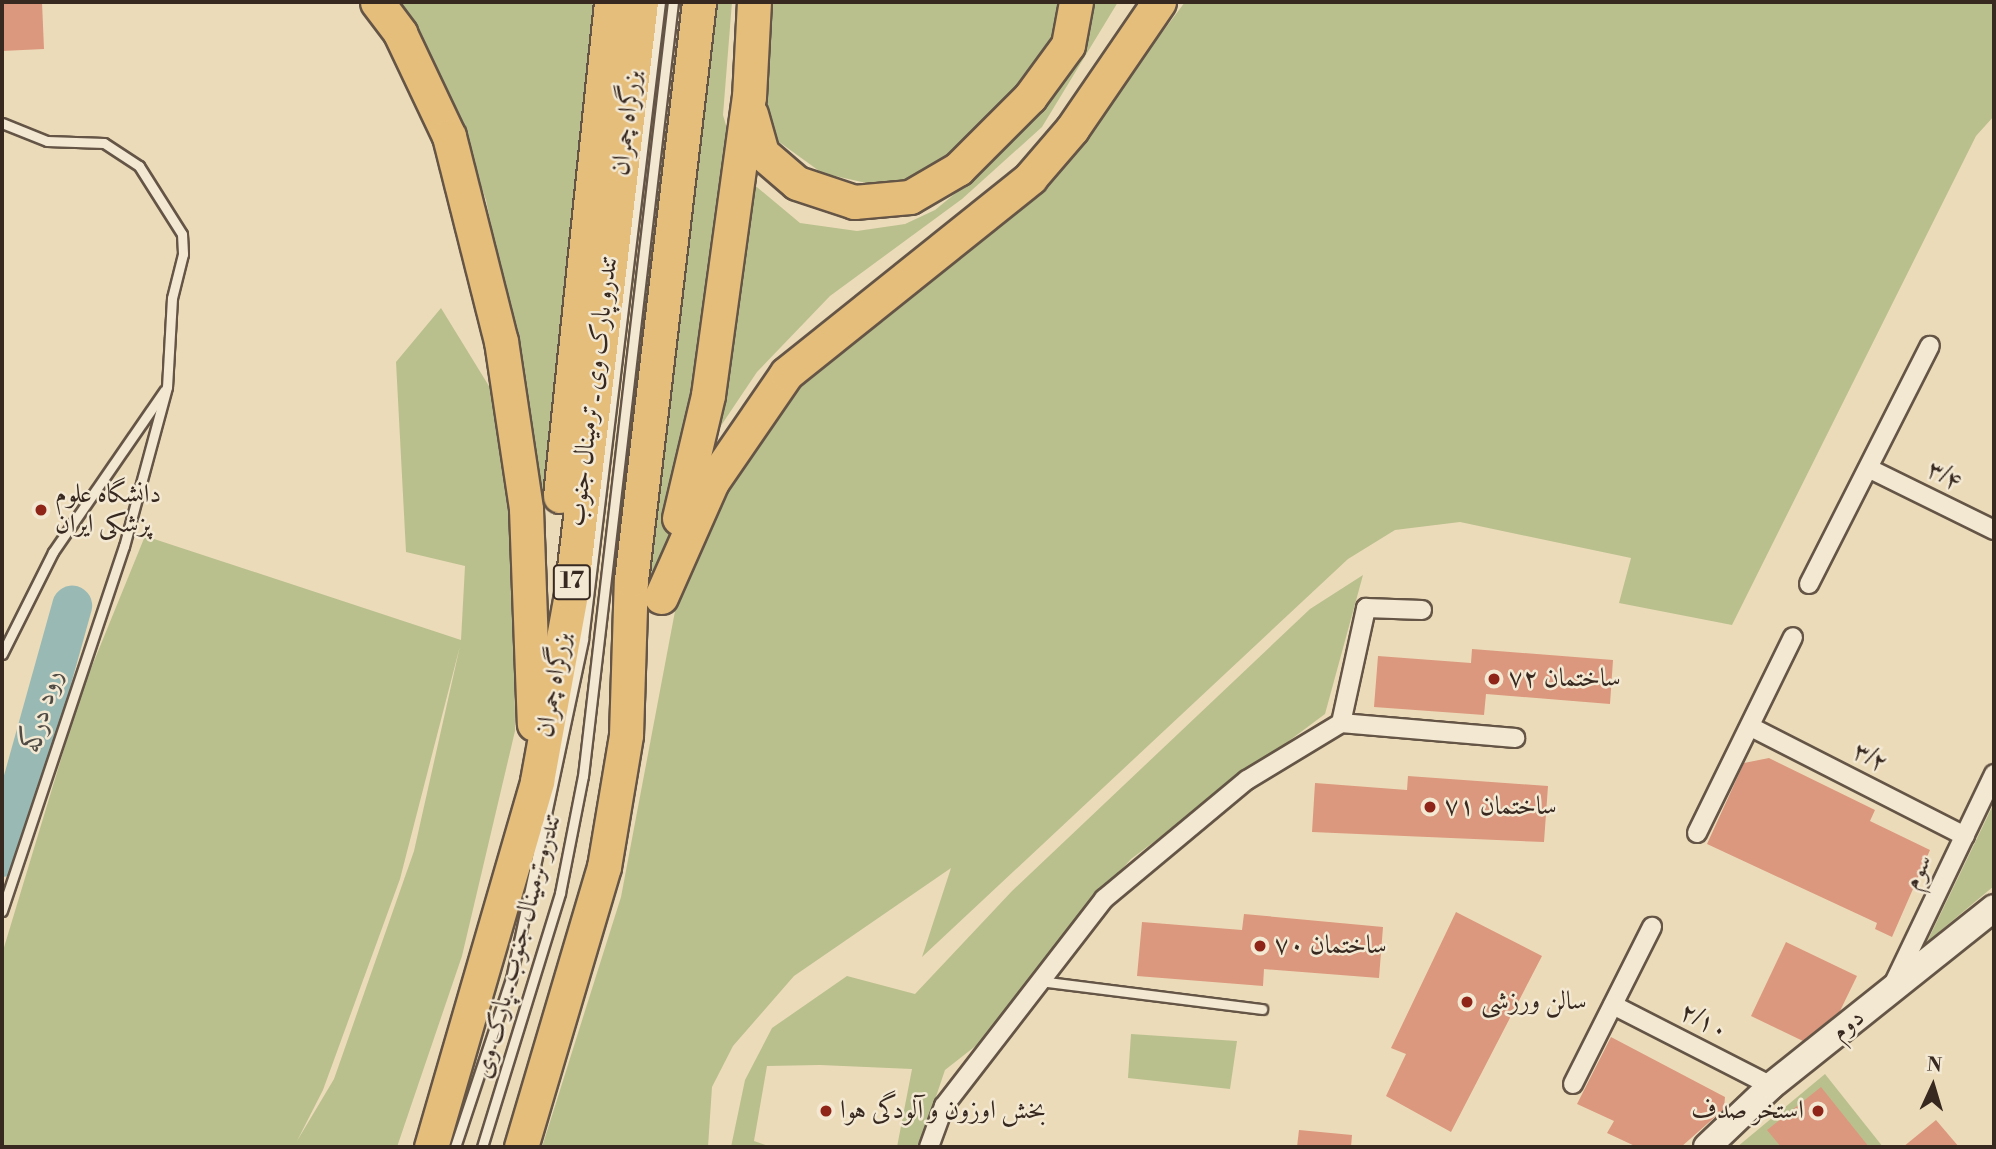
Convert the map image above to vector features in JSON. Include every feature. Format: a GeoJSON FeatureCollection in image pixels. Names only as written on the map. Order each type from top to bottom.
{"type":"FeatureCollection","features":[{"type":"Feature","properties":{"kind":"highway"},"geometry":{"type":"LineString","coordinates":[[377,2],[405,43],[449,136],[501,341],[526,509],[537,781]]}},
{"type":"Feature","properties":{"kind":"highway"},"geometry":{"type":"LineString","coordinates":[[537,781],[611,2]]}},
{"type":"Feature","properties":{"kind":"highway","name":"بزرگراه چمران"},"geometry":{"type":"LineString","coordinates":[[431,1147],[537,781],[571,593],[641,2]]}},
{"type":"Feature","properties":{"kind":"highway","name":"17"},"geometry":{"type":"LineString","coordinates":[[521,1147],[604,867],[626,735],[631,580],[699,2]]}},
{"type":"Feature","properties":{"kind":"highway"},"geometry":{"type":"LineString","coordinates":[[626,735],[708,395],[749,97],[754,2]]}},
{"type":"Feature","properties":{"kind":"highway"},"geometry":{"type":"LineString","coordinates":[[749,97],[762,153],[797,183],[854,202],[910,197],[958,169],[1030,97],[1068,45],[1076,2]]}},
{"type":"Feature","properties":{"kind":"highway"},"geometry":{"type":"LineString","coordinates":[[661,597],[712,482],[787,373],[1030,178],[1073,129],[1159,2]]}},
{"type":"Feature","properties":{"kind":"main road","name":"دوم"},"geometry":{"type":"LineString","coordinates":[[1707,1147],[1771,1086],[1994,908]]}},
{"type":"Feature","properties":{"kind":"street"},"geometry":{"type":"LineString","coordinates":[[1809,584],[1870,469],[1930,346]]}},
{"type":"Feature","properties":{"kind":"street","name":"۳/۴"},"geometry":{"type":"LineString","coordinates":[[1870,469],[1994,530]]}},
{"type":"Feature","properties":{"kind":"street"},"geometry":{"type":"LineString","coordinates":[[1341,723],[1366,608],[1422,610]]}},
{"type":"Feature","properties":{"kind":"street"},"geometry":{"type":"LineString","coordinates":[[1697,833],[1793,637]]}},
{"type":"Feature","properties":{"kind":"street"},"geometry":{"type":"LineString","coordinates":[[929,1147],[944,1106],[1104,899],[1247,780],[1341,723],[1515,738]]}},
{"type":"Feature","properties":{"kind":"street","name":"۳/۲"},"geometry":{"type":"LineString","coordinates":[[1751,727],[1965,835]]}},
{"type":"Feature","properties":{"kind":"street","name":"سوم"},"geometry":{"type":"LineString","coordinates":[[1889,993],[1994,774]]}},
{"type":"Feature","properties":{"kind":"street"},"geometry":{"type":"LineString","coordinates":[[1573,1084],[1652,927]]}},
{"type":"Feature","properties":{"kind":"street","name":"۲/۱۰"},"geometry":{"type":"LineString","coordinates":[[1613,1005],[1771,1086]]}},
{"type":"Feature","properties":{"kind":"lane","name":"تندرو پارک وی ـ ترمینال جنوب"},"geometry":{"type":"LineString","coordinates":[[455,1147],[511,979],[583,639],[660,2]]}},
{"type":"Feature","properties":{"kind":"lane","name":"تندرو ترمینال جنوب ـ پارک وی"},"geometry":{"type":"LineString","coordinates":[[482,1147],[560,893],[583,776],[673,2]]}},
{"type":"Feature","properties":{"kind":"lane"},"geometry":{"type":"LineString","coordinates":[[2,123],[47,141],[104,144],[139,166],[171,216],[183,254],[172,298],[167,387],[124,546],[2,911]]}},
{"type":"Feature","properties":{"kind":"lane"},"geometry":{"type":"LineString","coordinates":[[2,654],[53,552],[167,387]]}},
{"type":"Feature","properties":{"kind":"lane"},"geometry":{"type":"LineString","coordinates":[[1038,981],[1262,1009]]}},
{"type":"Feature","properties":{"kind":"green space"},"geometry":{"type":"Polygon","coordinates":[[[398,2],[601,2],[534,586],[517,353],[486,200],[448,93],[398,2]]]}},
{"type":"Feature","properties":{"kind":"green space"},"geometry":{"type":"Polygon","coordinates":[[[718,2],[732,2],[723,115],[740,173],[800,223],[857,231],[905,224],[935,210],[990,165],[1076,57],[1090,2],[1118,2],[1042,127],[962,199],[830,296],[757,372],[712,439],[644,594],[718,2]]]}},
{"type":"Feature","properties":{"kind":"green space"},"geometry":{"type":"Polygon","coordinates":[[[762,2],[1061,2],[1049,50],[978,134],[903,184],[875,185],[822,173],[775,139],[765,120],[762,2]]]}},
{"type":"Feature","properties":{"kind":"green space"},"geometry":{"type":"Polygon","coordinates":[[[1185,2],[1994,2],[1994,116],[1976,136],[1732,625],[1619,603],[1631,558],[1460,522],[1395,530],[1348,559],[922,957],[951,868],[794,976],[733,1046],[712,1087],[708,1147],[542,1147],[621,897],[679,590],[731,472],[796,378],[1094,123],[1185,2]]]}},
{"type":"Feature","properties":{"kind":"green space"},"geometry":{"type":"Polygon","coordinates":[[[441,308],[492,391],[514,527],[515,731],[462,956],[397,1147],[2,1147],[2,954],[81,693],[145,536],[461,640],[465,566],[406,552],[396,362],[441,308]],[[460,646],[400,879],[323,1090],[297,1141],[334,1079],[414,851],[460,646]]]}},
{"type":"Feature","properties":{"kind":"green space"},"geometry":{"type":"Polygon","coordinates":[[[1363,575],[1325,714],[1131,859],[1061,937],[987,1037],[945,1070],[919,1147],[897,1147],[912,1069],[820,1065],[767,1066],[754,1141],[771,1147],[731,1147],[745,1080],[772,1028],[847,976],[915,994],[1012,891],[1310,609],[1363,575]]]}},
{"type":"Feature","properties":{"kind":"green space"},"geometry":{"type":"Polygon","coordinates":[[[1994,803],[1994,886],[1927,942],[1994,803]]]}},
{"type":"Feature","properties":{"kind":"green space"},"geometry":{"type":"Polygon","coordinates":[[[1131,1034],[1237,1041],[1230,1089],[1128,1078],[1131,1034]]]}},
{"type":"Feature","properties":{"kind":"green space","name":"استخر صدف"},"geometry":{"type":"Polygon","coordinates":[[[1825,1074],[1883,1147],[1737,1147],[1825,1074]]]}},
{"type":"Feature","properties":{"kind":"building"},"geometry":{"type":"Polygon","coordinates":[[[2,2],[42,2],[44,49],[2,51],[2,2]]]}},
{"type":"Feature","properties":{"kind":"building","name":"ساختمان ۷۲"},"geometry":{"type":"Polygon","coordinates":[[[1472,649],[1613,660],[1610,704],[1486,694],[1484,715],[1374,707],[1378,656],[1471,663],[1472,649]]]}},
{"type":"Feature","properties":{"kind":"building"},"geometry":{"type":"Polygon","coordinates":[[[1769,758],[1875,810],[1870,821],[1930,850],[1892,937],[1875,929],[1877,923],[1707,844],[1744,763],[1769,758]]]}},
{"type":"Feature","properties":{"kind":"building","name":"ساختمان ۷۱"},"geometry":{"type":"Polygon","coordinates":[[[1408,776],[1548,786],[1544,842],[1312,832],[1315,783],[1407,790],[1408,776]]]}},
{"type":"Feature","properties":{"kind":"building","name":"سالن ورزشی"},"geometry":{"type":"Polygon","coordinates":[[[1456,912],[1542,956],[1451,1132],[1386,1096],[1406,1054],[1391,1048],[1456,912]]]}},
{"type":"Feature","properties":{"kind":"building","name":"ساختمان ۷۰"},"geometry":{"type":"Polygon","coordinates":[[[1244,914],[1383,927],[1379,978],[1264,969],[1263,986],[1137,976],[1142,922],[1242,930],[1244,914]]]}},
{"type":"Feature","properties":{"kind":"building"},"geometry":{"type":"Polygon","coordinates":[[[1786,942],[1857,976],[1840,1011],[1803,1041],[1751,1016],[1786,942]]]}},
{"type":"Feature","properties":{"kind":"building"},"geometry":{"type":"Polygon","coordinates":[[[1611,1037],[1725,1097],[1724,1109],[1681,1147],[1637,1147],[1607,1133],[1614,1121],[1577,1104],[1611,1037]]]}},
{"type":"Feature","properties":{"kind":"building","name":"استخر صدف"},"geometry":{"type":"Polygon","coordinates":[[[1821,1087],[1869,1147],[1781,1147],[1767,1130],[1821,1087]]]}},
{"type":"Feature","properties":{"kind":"building"},"geometry":{"type":"Polygon","coordinates":[[[1936,1120],[1959,1147],[1903,1147],[1936,1120]]]}},
{"type":"Feature","properties":{"kind":"building"},"geometry":{"type":"Polygon","coordinates":[[[1299,1130],[1352,1135],[1351,1147],[1297,1147],[1299,1130]]]}},
{"type":"Feature","properties":{"kind":"waterway","name":"رود درکه"},"geometry":{"type":"LineString","coordinates":[[2,857],[72,606]]}},
{"type":"Feature","properties":{"kind":"place","name":"دانشگاه علوم پزشکی ایران"},"geometry":{"type":"Point","coordinates":[41,510]}},
{"type":"Feature","properties":{"kind":"place","name":"ساختمان ۷۲"},"geometry":{"type":"Point","coordinates":[1494,679]}},
{"type":"Feature","properties":{"kind":"place","name":"ساختمان ۷۱"},"geometry":{"type":"Point","coordinates":[1430,807]}},
{"type":"Feature","properties":{"kind":"place","name":"ساختمان ۷۰"},"geometry":{"type":"Point","coordinates":[1260,946]}},
{"type":"Feature","properties":{"kind":"place","name":"سالن ورزشی"},"geometry":{"type":"Point","coordinates":[1467,1002]}},
{"type":"Feature","properties":{"kind":"place","name":"بخش اوزون و آلودگی هوا"},"geometry":{"type":"Point","coordinates":[826,1111]}},
{"type":"Feature","properties":{"kind":"place","name":"استخر صدف"},"geometry":{"type":"Point","coordinates":[1818,1111]}}]}
